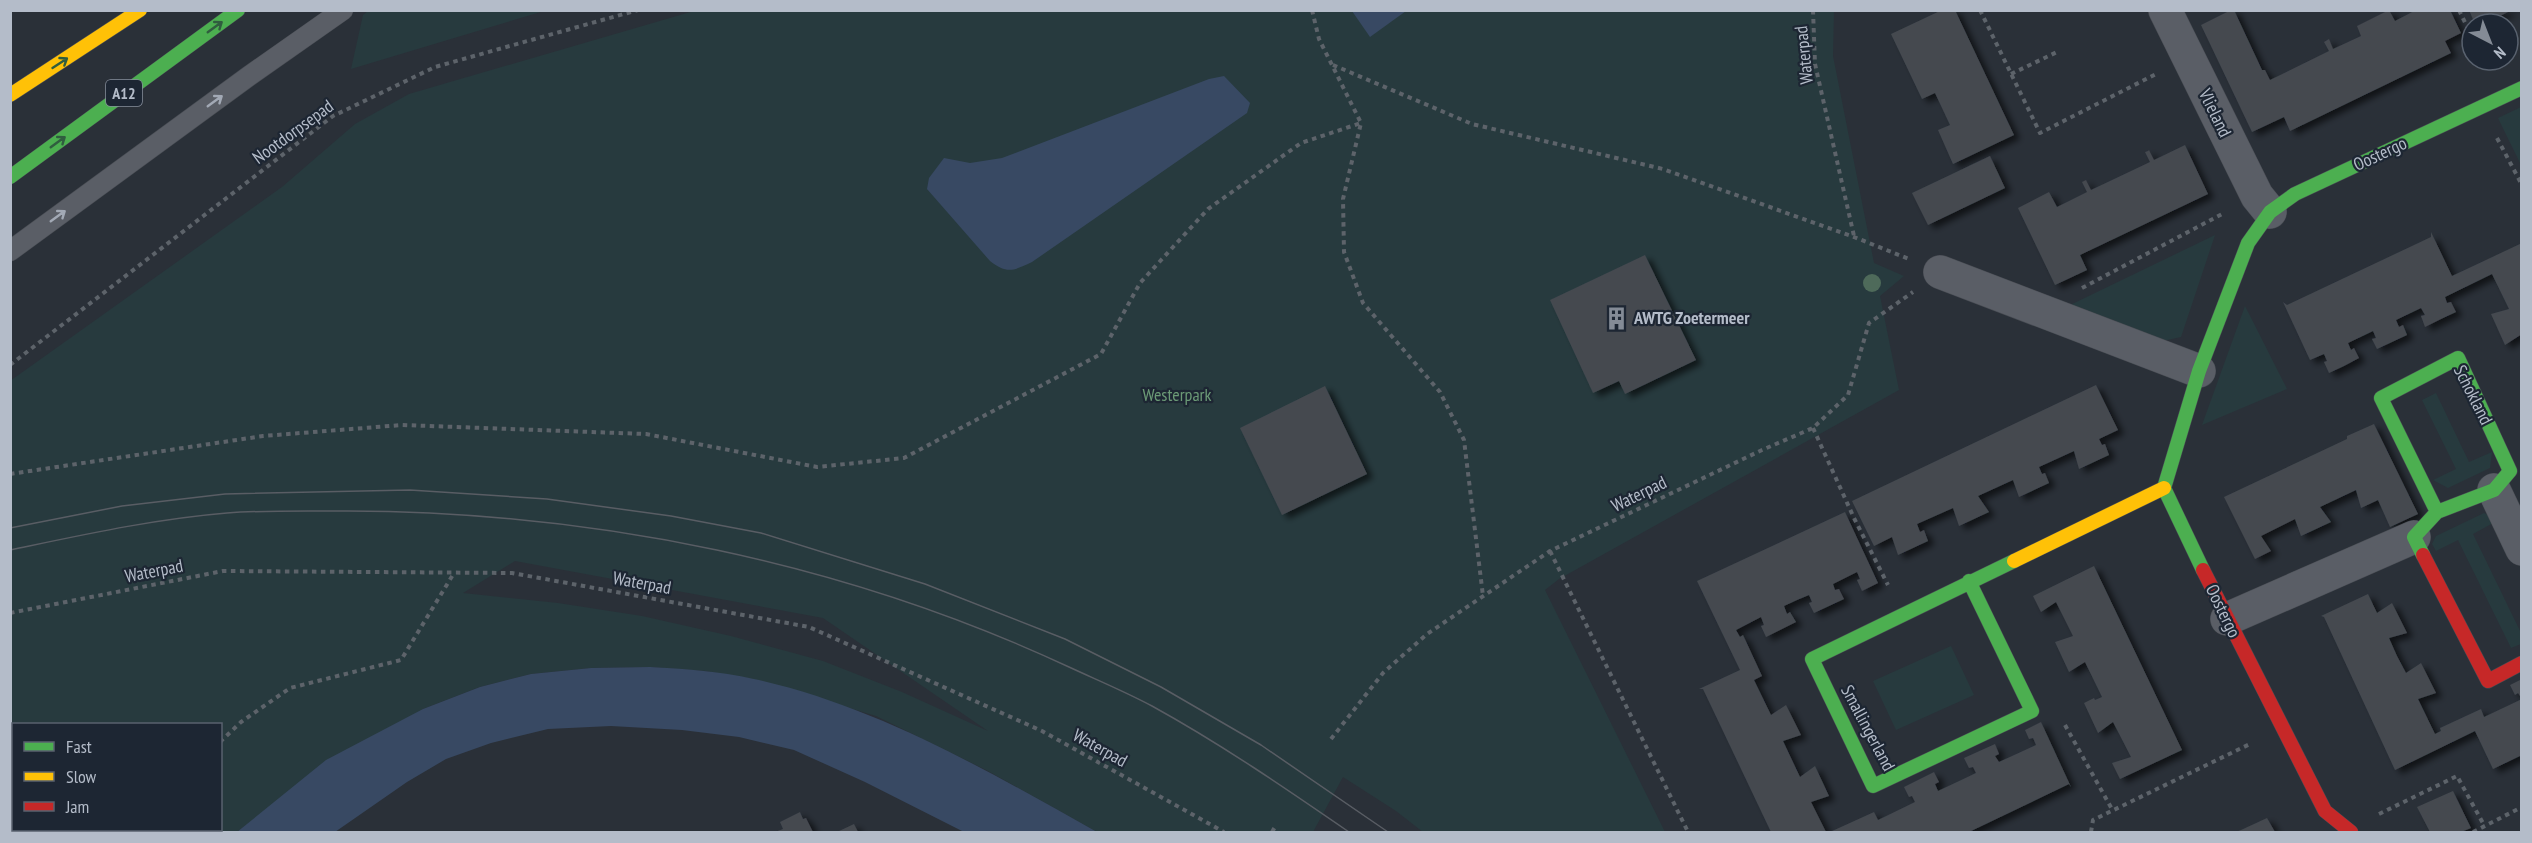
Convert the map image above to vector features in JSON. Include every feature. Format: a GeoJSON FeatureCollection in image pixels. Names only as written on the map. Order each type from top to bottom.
{"type":"FeatureCollection","features":[{"type":"Feature","properties":{"kind":"main road"},"geometry":{"type":"LineString","coordinates":[[10,95],[140,10]]}},
{"type":"Feature","properties":{"kind":"main road","name":"A12"},"geometry":{"type":"LineString","coordinates":[[10,177],[238,10]]}},
{"type":"Feature","properties":{"kind":"main road","name":"Oostergo"},"geometry":{"type":"LineString","coordinates":[[2349,831],[2325,811],[2227,620],[2164,488],[2199,371],[2263,204],[2295,194],[2522,88]]}},
{"type":"Feature","properties":{"kind":"main road","name":"Schokland"},"geometry":{"type":"LineString","coordinates":[[2438,512],[2382,398],[2458,358],[2510,471],[2494,490]]}},
{"type":"Feature","properties":{"kind":"main road","name":"Smallingerland"},"geometry":{"type":"LineString","coordinates":[[2032,711],[1873,786],[1812,659],[2164,488]]}},
{"type":"Feature","properties":{"kind":"main road"},"geometry":{"type":"LineString","coordinates":[[2494,490],[2438,512],[2414,537],[2488,681],[2522,663]]}},
{"type":"Feature","properties":{"kind":"main road"},"geometry":{"type":"LineString","coordinates":[[1970,581],[2032,711]]}},
{"type":"Feature","properties":{"kind":"street","name":"Vlieland"},"geometry":{"type":"LineString","coordinates":[[2165,10],[2263,204]]}},
{"type":"Feature","properties":{"kind":"street"},"geometry":{"type":"LineString","coordinates":[[1940,272],[2199,371]]}},
{"type":"Feature","properties":{"kind":"street"},"geometry":{"type":"LineString","coordinates":[[2494,490],[2522,549]]}},
{"type":"Feature","properties":{"kind":"street"},"geometry":{"type":"LineString","coordinates":[[2227,620],[2414,537]]}},
{"type":"Feature","properties":{"kind":"lane"},"geometry":{"type":"LineString","coordinates":[[10,251],[343,10]]}},
{"type":"Feature","properties":{"kind":"path","name":"Nootdorpsepad"},"geometry":{"type":"LineString","coordinates":[[10,364],[333,116],[435,67],[638,10]]}},
{"type":"Feature","properties":{"kind":"path"},"geometry":{"type":"LineString","coordinates":[[1312,10],[1319,39],[1361,123],[1343,199],[1344,252],[1363,303],[1440,392],[1464,440],[1484,596]]}},
{"type":"Feature","properties":{"kind":"path","name":"Waterpad"},"geometry":{"type":"LineString","coordinates":[[1813,10],[1815,64],[1854,237]]}},
{"type":"Feature","properties":{"kind":"path"},"geometry":{"type":"LineString","coordinates":[[1980,10],[2040,133],[2188,58]]}},
{"type":"Feature","properties":{"kind":"path"},"geometry":{"type":"LineString","coordinates":[[2011,74],[2057,52]]}},
{"type":"Feature","properties":{"kind":"path"},"geometry":{"type":"LineString","coordinates":[[1333,65],[1472,124],[1663,170],[1854,237],[1940,272]]}},
{"type":"Feature","properties":{"kind":"path"},"geometry":{"type":"LineString","coordinates":[[2481,108],[2522,185]]}},
{"type":"Feature","properties":{"kind":"path"},"geometry":{"type":"LineString","coordinates":[[10,474],[263,436],[402,425],[646,434],[817,467],[904,458],[1101,354],[1140,283],[1208,209],[1301,143],[1361,123]]}},
{"type":"Feature","properties":{"kind":"path"},"geometry":{"type":"LineString","coordinates":[[2040,310],[2263,204]]}},
{"type":"Feature","properties":{"kind":"path","name":"Waterpad"},"geometry":{"type":"LineString","coordinates":[[1331,739],[1383,674],[1427,634],[1551,551],[1751,455],[1813,428],[1848,395],[1869,323],[1940,272]]}},
{"type":"Feature","properties":{"kind":"path"},"geometry":{"type":"LineString","coordinates":[[1813,428],[1854,518],[1902,614]]}},
{"type":"Feature","properties":{"kind":"path"},"geometry":{"type":"LineString","coordinates":[[1551,551],[1688,832]]}},
{"type":"Feature","properties":{"kind":"path","name":"Waterpad"},"geometry":{"type":"LineString","coordinates":[[10,613],[224,571],[512,573],[809,627],[1042,731],[1224,832]]}},
{"type":"Feature","properties":{"kind":"path"},"geometry":{"type":"LineString","coordinates":[[222,740],[241,722],[290,688],[400,660],[454,573]]}},
{"type":"Feature","properties":{"kind":"path"},"geometry":{"type":"LineString","coordinates":[[2032,711],[2059,714],[2113,811]]}},
{"type":"Feature","properties":{"kind":"path"},"geometry":{"type":"LineString","coordinates":[[2091,832],[2093,820],[2283,728]]}},
{"type":"Feature","properties":{"kind":"path"},"geometry":{"type":"LineString","coordinates":[[2349,831],[2457,776],[2484,825]]}},
{"type":"Feature","properties":{"kind":"path"},"geometry":{"type":"LineString","coordinates":[[2473,832],[2522,807]]}},
{"type":"Feature","properties":{"kind":"path"},"geometry":{"type":"LineString","coordinates":[[1272,832],[1275,827]]}},
{"type":"Feature","properties":{"kind":"green space"},"geometry":{"type":"Polygon","coordinates":[[[369,10],[544,11],[351,69],[363,15],[369,10]]]}},
{"type":"Feature","properties":{"kind":"green space","name":"Westerpark"},"geometry":{"type":"Polygon","coordinates":[[[694,11],[1834,11],[1833,56],[1874,263],[1904,276],[1880,296],[1899,390],[1559,579],[1545,590],[1665,832],[1423,832],[1396,811],[1343,777],[1313,832],[1097,832],[986,770],[876,716],[753,679],[705,671],[650,667],[591,668],[531,674],[480,687],[423,709],[267,809],[237,832],[11,832],[10,381],[282,187],[355,124],[409,94],[694,11]],[[515,561],[463,593],[558,603],[642,616],[731,636],[823,661],[902,692],[988,731],[823,618],[515,561]]]}},
{"type":"Feature","properties":{"kind":"green space"},"geometry":{"type":"Polygon","coordinates":[[[2521,107],[2521,165],[2498,118],[2521,107]]]}},
{"type":"Feature","properties":{"kind":"green space"},"geometry":{"type":"Polygon","coordinates":[[[2215,235],[2181,337],[2163,341],[2066,307],[2215,235]]]}},
{"type":"Feature","properties":{"kind":"green space"},"geometry":{"type":"Polygon","coordinates":[[[2245,306],[2287,389],[2202,425],[2245,306]]]}},
{"type":"Feature","properties":{"kind":"green space"},"geometry":{"type":"Polygon","coordinates":[[[2436,393],[2469,462],[2492,452],[2490,468],[2448,488],[2433,480],[2456,469],[2422,400],[2436,393]]]}},
{"type":"Feature","properties":{"kind":"green space"},"geometry":{"type":"Polygon","coordinates":[[[2484,513],[2491,516],[2495,522],[2473,534],[2521,633],[2521,644],[2511,648],[2458,540],[2436,551],[2432,544],[2436,536],[2484,513]]]}},
{"type":"Feature","properties":{"kind":"green space"},"geometry":{"type":"Polygon","coordinates":[[[1951,646],[1974,695],[1896,730],[1873,681],[1951,646]]]}},
{"type":"Feature","properties":{"kind":"water"},"geometry":{"type":"Polygon","coordinates":[[[1352,11],[1406,11],[1370,37],[1352,11]]]}},
{"type":"Feature","properties":{"kind":"water"},"geometry":{"type":"Polygon","coordinates":[[[1224,76],[1250,103],[1247,113],[1032,262],[1020,267],[1010,270],[1001,268],[990,261],[927,189],[929,178],[944,158],[970,163],[1002,158],[1209,79],[1224,76]]]}},
{"type":"Feature","properties":{"kind":"water"},"geometry":{"type":"Polygon","coordinates":[[[650,667],[741,676],[800,691],[844,706],[931,743],[1097,832],[964,832],[865,782],[794,750],[739,737],[682,730],[611,726],[548,729],[491,743],[446,759],[407,782],[335,832],[237,832],[326,760],[423,709],[480,687],[531,674],[591,668],[650,667]]]}},
{"type":"Feature","properties":{"kind":"building"},"geometry":{"type":"Polygon","coordinates":[[[1942,10],[1955,10],[2014,135],[1953,164],[1938,130],[1950,125],[1935,93],[1922,99],[1891,34],[1942,10]]]}},
{"type":"Feature","properties":{"kind":"building"},"geometry":{"type":"Polygon","coordinates":[[[2234,10],[2262,70],[2265,70],[2270,80],[2329,51],[2324,42],[2329,39],[2333,49],[2361,36],[2357,26],[2389,10],[2395,21],[2416,10],[2450,10],[2460,34],[2445,41],[2451,53],[2290,131],[2284,117],[2252,132],[2201,25],[2234,10]]]}},
{"type":"Feature","properties":{"kind":"building"},"geometry":{"type":"Polygon","coordinates":[[[2469,10],[2512,10],[2508,12],[2470,12],[2469,10]]]}},
{"type":"Feature","properties":{"kind":"building"},"geometry":{"type":"Polygon","coordinates":[[[2185,145],[2208,194],[2080,255],[2087,270],[2055,285],[2018,208],[2049,192],[2057,207],[2087,192],[2082,182],[2086,180],[2091,190],[2150,162],[2145,152],[2149,150],[2154,160],[2185,145]]]}},
{"type":"Feature","properties":{"kind":"building"},"geometry":{"type":"Polygon","coordinates":[[[1990,156],[2005,188],[1928,225],[1912,193],[1990,156]]]}},
{"type":"Feature","properties":{"kind":"building"},"geometry":{"type":"Polygon","coordinates":[[[2431,232],[2452,276],[2522,243],[2522,334],[2505,345],[2491,314],[2509,309],[2492,274],[2445,297],[2447,303],[2451,302],[2456,312],[2425,327],[2421,316],[2425,315],[2421,308],[2396,320],[2399,327],[2403,325],[2407,335],[2377,349],[2372,339],[2376,338],[2373,331],[2348,343],[2351,350],[2354,348],[2359,358],[2344,366],[2329,373],[2324,362],[2327,361],[2324,354],[2310,360],[2283,302],[2287,305],[2431,237],[2431,232]]]}},
{"type":"Feature","properties":{"kind":"building","name":"AWTG Zoetermeer"},"geometry":{"type":"Polygon","coordinates":[[[1645,255],[1696,360],[1625,394],[1619,381],[1593,393],[1550,300],[1645,255]]]}},
{"type":"Feature","properties":{"kind":"building"},"geometry":{"type":"Polygon","coordinates":[[[2096,385],[2118,430],[2099,439],[2102,445],[2105,444],[2109,455],[2079,469],[2074,451],[2039,467],[2042,474],[2045,473],[2049,483],[2019,497],[2013,480],[1978,496],[1989,512],[1959,526],[1953,508],[1917,524],[1920,532],[1924,530],[1928,541],[1898,555],[1892,537],[1874,546],[1852,501],[2096,385]]]}},
{"type":"Feature","properties":{"kind":"building"},"geometry":{"type":"Polygon","coordinates":[[[1325,386],[1367,474],[1282,515],[1240,428],[1325,386]]]}},
{"type":"Feature","properties":{"kind":"building"},"geometry":{"type":"Polygon","coordinates":[[[2374,424],[2418,514],[2390,527],[2378,500],[2361,508],[2356,490],[2320,507],[2331,522],[2301,536],[2295,519],[2261,536],[2271,551],[2255,559],[2224,497],[2374,424]]]}},
{"type":"Feature","properties":{"kind":"building"},"geometry":{"type":"Polygon","coordinates":[[[1845,512],[1878,583],[1862,591],[1857,580],[1860,579],[1857,572],[1833,584],[1835,590],[1839,589],[1844,599],[1814,613],[1809,603],[1812,602],[1809,595],[1784,606],[1787,614],[1790,612],[1796,622],[1766,637],[1761,626],[1764,625],[1761,617],[1736,630],[1740,637],[1743,635],[1762,676],[1754,680],[1771,715],[1786,705],[1801,735],[1783,741],[1800,777],[1815,766],[1829,796],[1811,802],[1826,832],[1771,832],[1703,689],[1699,689],[1740,670],[1697,581],[1845,512]]]}},
{"type":"Feature","properties":{"kind":"building"},"geometry":{"type":"Polygon","coordinates":[[[2094,566],[2182,750],[2120,779],[2112,763],[2131,757],[2113,722],[2098,733],[2084,703],[2102,697],[2085,662],[2069,672],[2055,642],[2073,636],[2056,602],[2041,612],[2033,596],[2094,566]]]}},
{"type":"Feature","properties":{"kind":"building"},"geometry":{"type":"Polygon","coordinates":[[[2368,594],[2377,613],[2392,603],[2407,633],[2389,638],[2397,656],[2406,673],[2421,663],[2436,693],[2418,699],[2435,734],[2441,731],[2440,728],[2481,709],[2484,717],[2522,699],[2522,755],[2493,769],[2475,731],[2395,770],[2324,617],[2321,616],[2368,594]]]}},
{"type":"Feature","properties":{"kind":"building"},"geometry":{"type":"Polygon","coordinates":[[[2522,679],[2522,699],[2518,693],[2515,695],[2510,685],[2522,679]]]}},
{"type":"Feature","properties":{"kind":"building"},"geometry":{"type":"Polygon","coordinates":[[[2041,722],[2071,787],[2069,784],[1969,832],[1830,832],[1874,812],[1878,820],[1915,802],[1912,796],[1909,797],[1904,787],[1934,772],[1939,782],[1935,784],[1938,791],[1976,773],[1973,767],[1969,768],[1964,758],[1995,744],[1999,754],[1995,756],[1999,762],[2036,745],[2033,738],[2029,739],[2025,730],[2041,722]]]}},
{"type":"Feature","properties":{"kind":"building"},"geometry":{"type":"Polygon","coordinates":[[[2453,791],[2471,828],[2461,832],[2430,832],[2417,807],[2453,791]]]}},
{"type":"Feature","properties":{"kind":"building"},"geometry":{"type":"Polygon","coordinates":[[[800,812],[813,832],[775,832],[783,829],[780,822],[800,812]]]}},
{"type":"Feature","properties":{"kind":"building"},"geometry":{"type":"Polygon","coordinates":[[[2267,818],[2275,832],[2236,832],[2241,830],[2267,818]]]}},
{"type":"Feature","properties":{"kind":"building"},"geometry":{"type":"Polygon","coordinates":[[[854,824],[858,832],[837,832],[854,824]]]}},
{"type":"Feature","properties":{"kind":"tram line"},"geometry":{"type":"LineString","coordinates":[[10,528],[122,506],[225,494],[410,490],[547,499],[671,516],[761,533],[925,584],[1065,639],[1161,687],[1261,745],[1388,832]]}},
{"type":"Feature","properties":{"kind":"tram line"},"geometry":{"type":"LineString","coordinates":[[10,550],[172,519],[257,511],[441,514],[533,521],[625,533],[717,550],[807,572],[896,598],[984,630],[1069,667],[1132,696],[1178,721],[1349,832]]}},
{"type":"Feature","properties":{"kind":"traffic: fast"},"geometry":{"type":"LineString","coordinates":[[10,177],[238,10]]}},
{"type":"Feature","properties":{"kind":"traffic: fast"},"geometry":{"type":"LineString","coordinates":[[2203,570],[2164,488],[2199,371],[2248,243],[2270,212],[2295,194],[2522,88]]}},
{"type":"Feature","properties":{"kind":"traffic: fast"},"geometry":{"type":"LineString","coordinates":[[2423,555],[2414,537],[2437,512],[2381,398],[2458,358],[2510,471],[2494,490],[2437,512]]}},
{"type":"Feature","properties":{"kind":"traffic: fast"},"geometry":{"type":"LineString","coordinates":[[1969,581],[2032,711],[1873,786],[1812,659],[2014,561]]}},
{"type":"Feature","properties":{"kind":"traffic: slow"},"geometry":{"type":"LineString","coordinates":[[10,95],[140,10]]}},
{"type":"Feature","properties":{"kind":"traffic: slow"},"geometry":{"type":"LineString","coordinates":[[2014,561],[2164,488]]}},
{"type":"Feature","properties":{"kind":"traffic: jam"},"geometry":{"type":"LineString","coordinates":[[2423,555],[2488,681],[2522,663]]}},
{"type":"Feature","properties":{"kind":"traffic: jam"},"geometry":{"type":"LineString","coordinates":[[2203,570],[2325,811],[2351,832]]}},
{"type":"Feature","properties":{"kind":"place","name":"AWTG Zoetermeer"},"geometry":{"type":"Point","coordinates":[1616,318]}}]}
